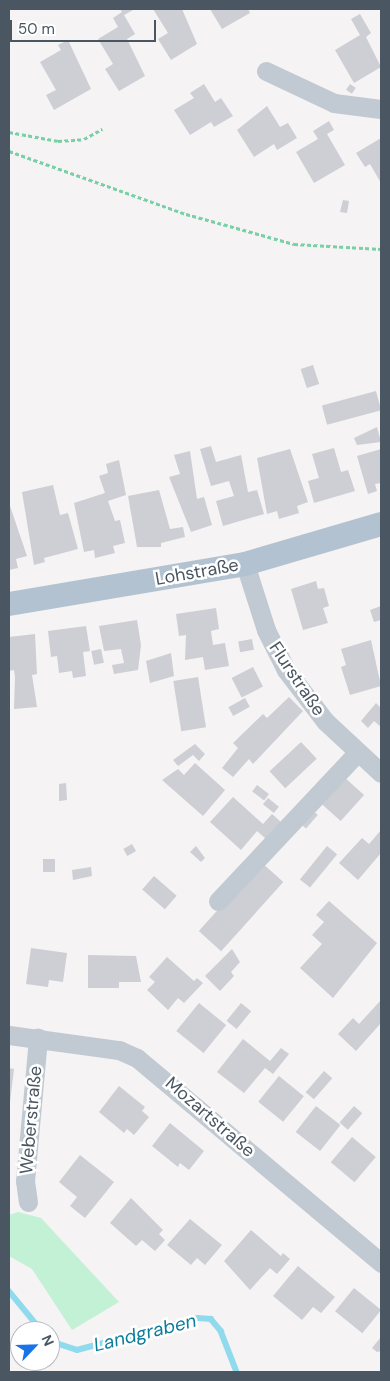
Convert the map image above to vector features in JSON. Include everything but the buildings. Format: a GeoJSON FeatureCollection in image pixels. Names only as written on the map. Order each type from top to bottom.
{"type":"FeatureCollection","features":[{"type":"Feature","properties":{"kind":"main road","name":"Lohstraße"},"geometry":{"type":"LineString","coordinates":[[9,604],[245,564],[381,524]]}},
{"type":"Feature","properties":{"kind":"street"},"geometry":{"type":"LineString","coordinates":[[266,71],[334,103],[381,109]]}},
{"type":"Feature","properties":{"kind":"street","name":"Flurstraße"},"geometry":{"type":"LineString","coordinates":[[245,564],[266,630],[286,670],[325,722],[381,773]]}},
{"type":"Feature","properties":{"kind":"street"},"geometry":{"type":"LineString","coordinates":[[218,901],[358,752]]}},
{"type":"Feature","properties":{"kind":"street","name":"Mozartstraße"},"geometry":{"type":"LineString","coordinates":[[9,1035],[119,1050],[137,1058],[381,1263]]}},
{"type":"Feature","properties":{"kind":"street","name":"Weberstraße"},"geometry":{"type":"LineString","coordinates":[[28,1202],[25,1181],[38,1038]]}},
{"type":"Feature","properties":{"kind":"path"},"geometry":{"type":"LineString","coordinates":[[9,132],[58,141],[84,139],[102,129]]}},
{"type":"Feature","properties":{"kind":"path"},"geometry":{"type":"LineString","coordinates":[[9,151],[186,214],[294,244],[381,249]]}},
{"type":"Feature","properties":{"kind":"green space"},"geometry":{"type":"Polygon","coordinates":[[[18,1212],[41,1218],[119,1302],[72,1330],[32,1269],[9,1256],[9,1215],[18,1212]]]}},
{"type":"Feature","properties":{"kind":"waterway","name":"Landgraben"},"geometry":{"type":"LineString","coordinates":[[9,1291],[34,1321]]}},
{"type":"Feature","properties":{"kind":"waterway","name":"Landgraben"},"geometry":{"type":"LineString","coordinates":[[60,1344],[77,1350],[198,1318],[211,1319],[221,1331],[237,1372]]}}]}
